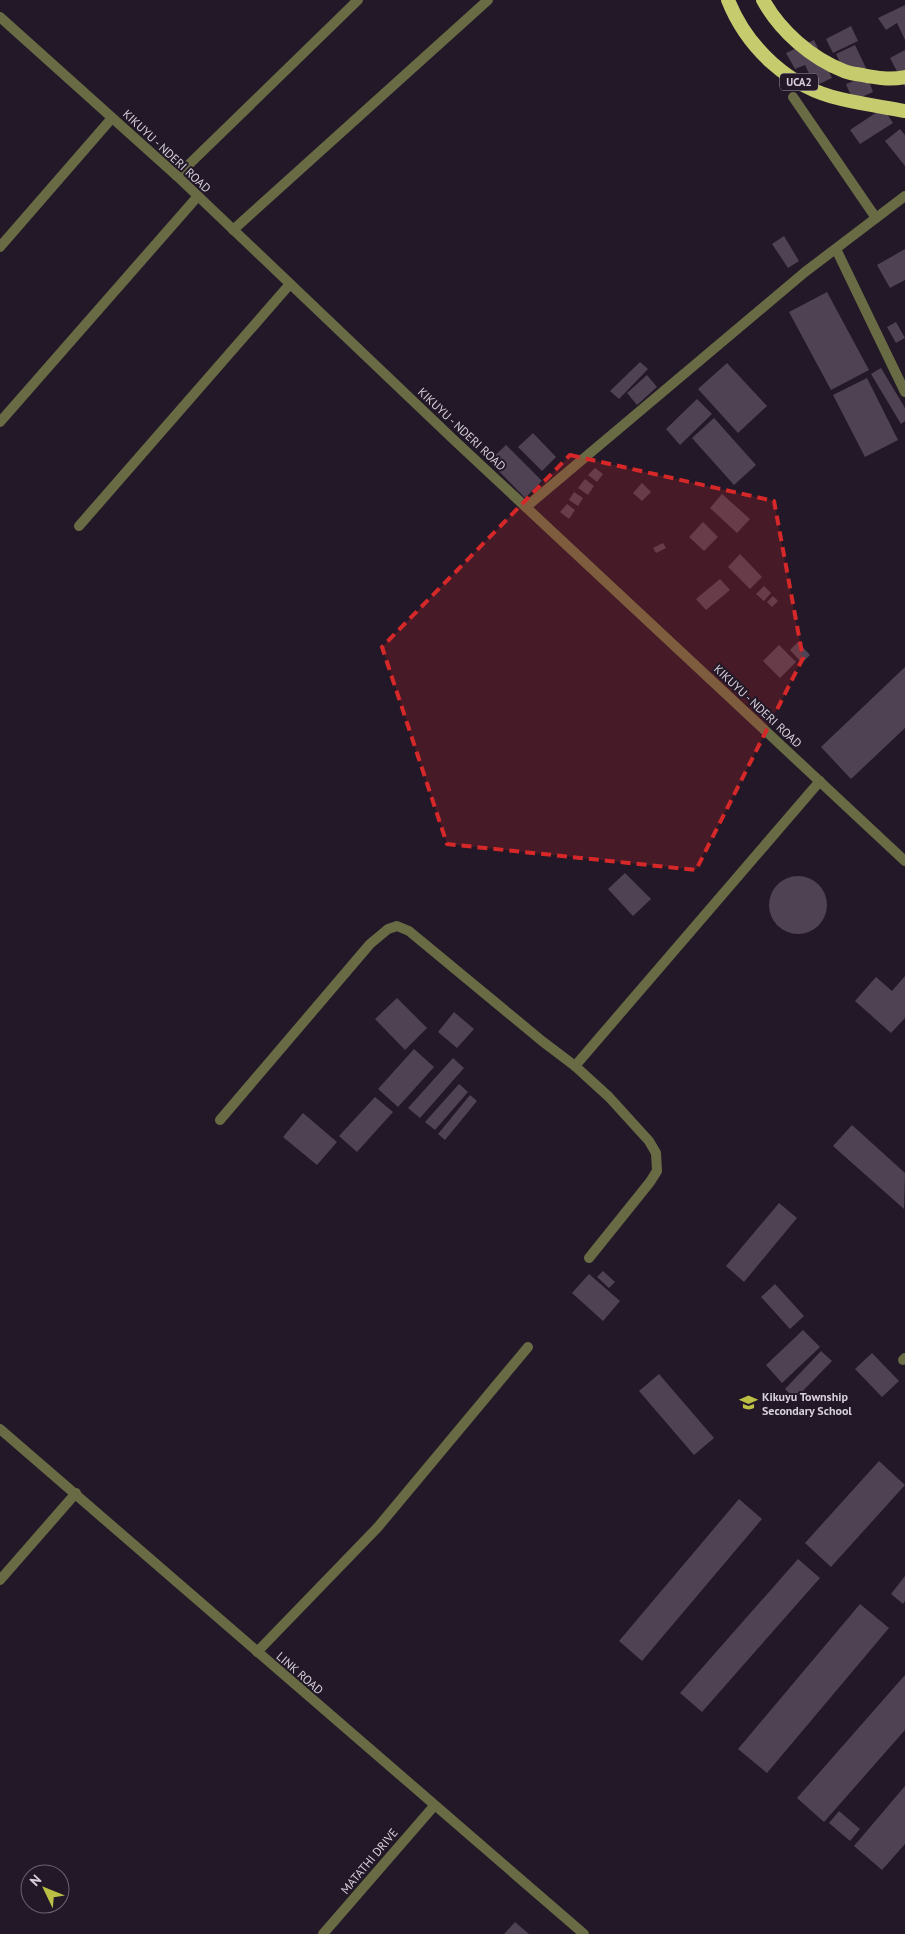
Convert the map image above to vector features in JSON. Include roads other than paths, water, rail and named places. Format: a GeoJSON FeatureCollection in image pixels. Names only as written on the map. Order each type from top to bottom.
{"type":"FeatureCollection","features":[{"type":"Feature","properties":{"kind":"highway","name":"UCA2"},"geometry":{"type":"LineString","coordinates":[[728,0],[749,39],[767,59],[805,86],[840,99],[905,111]]}},
{"type":"Feature","properties":{"kind":"highway"},"geometry":{"type":"LineString","coordinates":[[764,0],[770,12],[796,40],[824,61],[845,72],[881,80],[905,77]]}},
{"type":"Feature","properties":{"kind":"street"},"geometry":{"type":"LineString","coordinates":[[177,176],[358,0]]}},
{"type":"Feature","properties":{"kind":"street"},"geometry":{"type":"LineString","coordinates":[[232,230],[488,0]]}},
{"type":"Feature","properties":{"kind":"street","name":"KIKUYU - NDERI ROAD"},"geometry":{"type":"LineString","coordinates":[[0,17],[177,176],[526,507],[905,861]]}},
{"type":"Feature","properties":{"kind":"street"},"geometry":{"type":"LineString","coordinates":[[793,97],[876,218]]}},
{"type":"Feature","properties":{"kind":"street"},"geometry":{"type":"LineString","coordinates":[[0,247],[112,118]]}},
{"type":"Feature","properties":{"kind":"street"},"geometry":{"type":"LineString","coordinates":[[0,422],[198,196]]}},
{"type":"Feature","properties":{"kind":"street"},"geometry":{"type":"LineString","coordinates":[[526,507],[805,272],[905,196]]}},
{"type":"Feature","properties":{"kind":"street"},"geometry":{"type":"LineString","coordinates":[[836,249],[905,392]]}},
{"type":"Feature","properties":{"kind":"street"},"geometry":{"type":"LineString","coordinates":[[79,526],[290,284]]}},
{"type":"Feature","properties":{"kind":"street"},"geometry":{"type":"LineString","coordinates":[[575,1066],[820,781]]}},
{"type":"Feature","properties":{"kind":"street"},"geometry":{"type":"LineString","coordinates":[[220,1120],[370,944],[388,929],[397,926],[409,931],[534,1035],[575,1066],[608,1097],[649,1141],[656,1154],[658,1162],[657,1171],[589,1258]]}},
{"type":"Feature","properties":{"kind":"street"},"geometry":{"type":"LineString","coordinates":[[257,1652],[378,1527],[528,1347]]}},
{"type":"Feature","properties":{"kind":"street","name":"LINK ROAD"},"geometry":{"type":"LineString","coordinates":[[0,1429],[584,1934]]}},
{"type":"Feature","properties":{"kind":"street"},"geometry":{"type":"LineString","coordinates":[[0,1580],[76,1493]]}},
{"type":"Feature","properties":{"kind":"street","name":"MATATHI DRIVE"},"geometry":{"type":"LineString","coordinates":[[323,1934],[434,1806]]}},
{"type":"Feature","properties":{"kind":"place","name":"Kikuyu Township Secondary School"},"geometry":{"type":"Point","coordinates":[748,1403]}}]}
